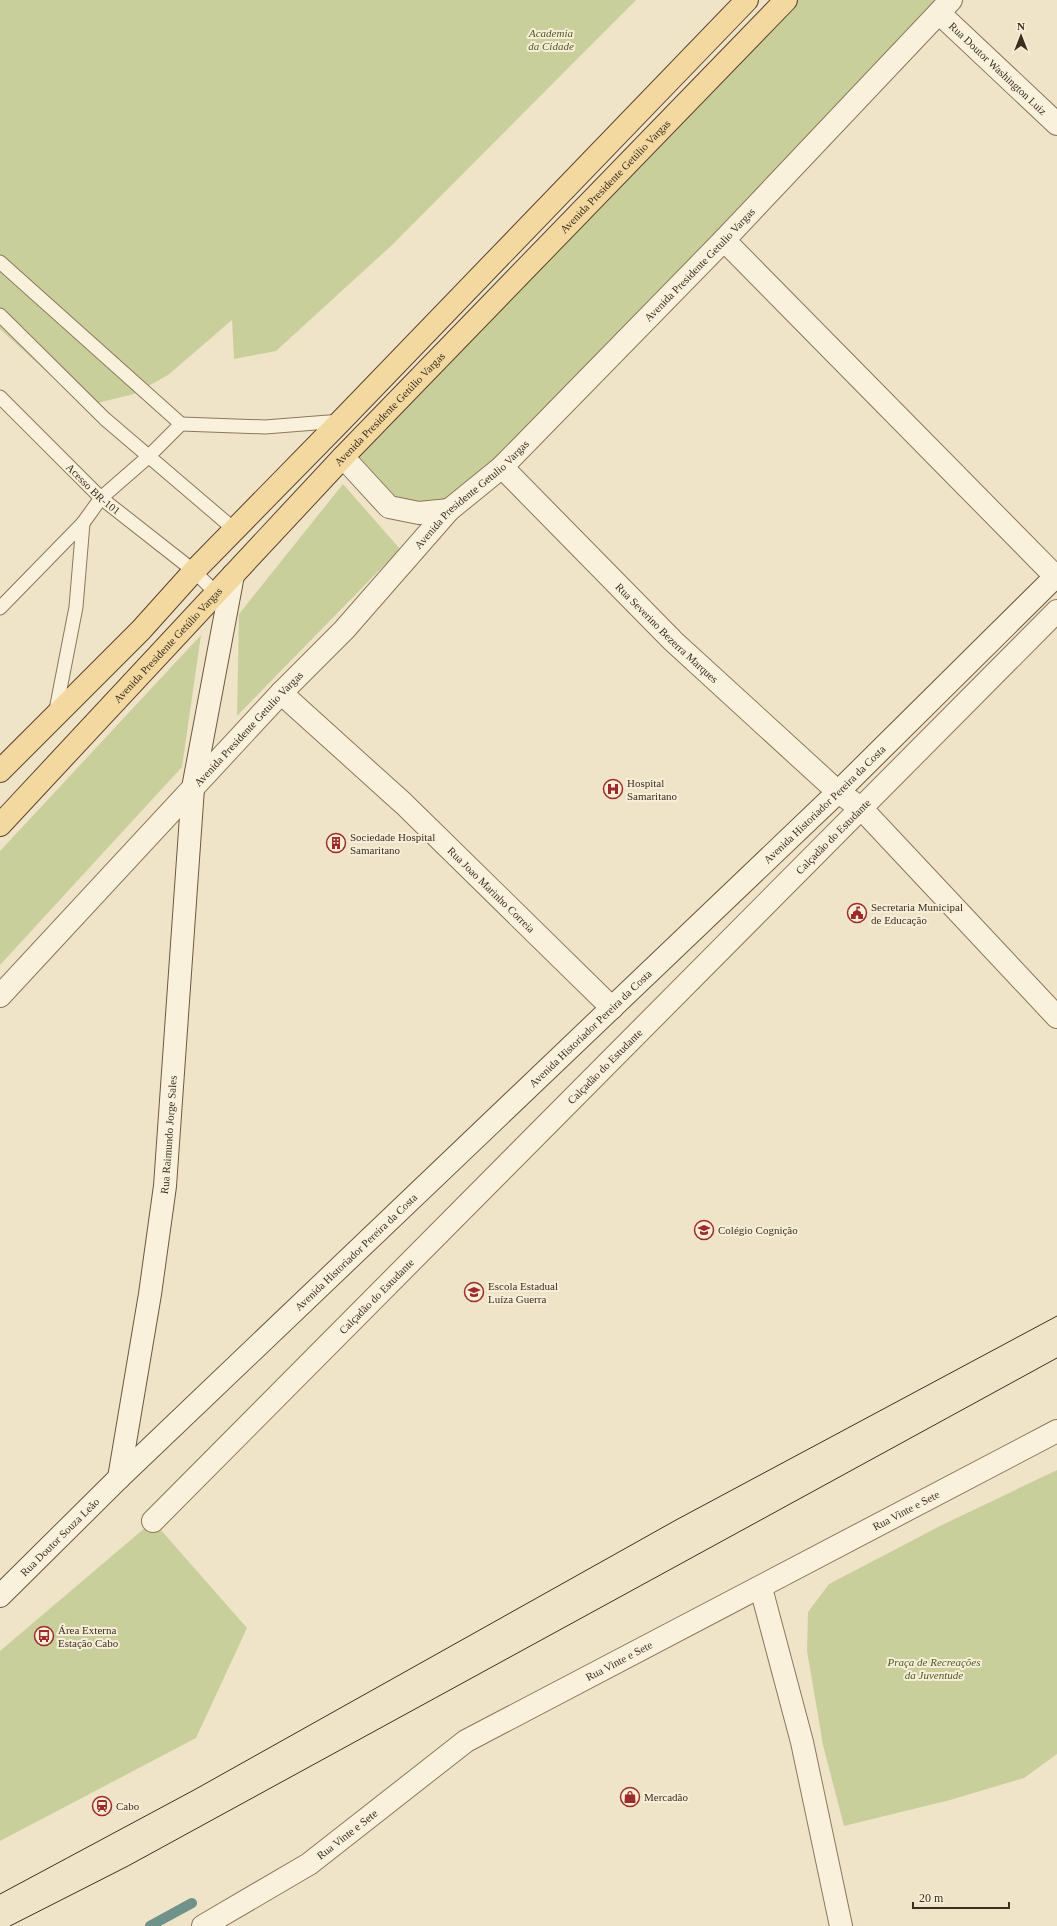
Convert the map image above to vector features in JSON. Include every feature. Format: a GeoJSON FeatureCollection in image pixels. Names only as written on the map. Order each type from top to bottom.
{"type":"FeatureCollection","features":[{"type":"Feature","properties":{"kind":"main road"},"geometry":{"type":"LineString","coordinates":[[0,770],[141,630],[194,571],[341,421],[747,0]]}},
{"type":"Feature","properties":{"kind":"main road","name":"Avenida Presidente Getúlio Vargas"},"geometry":{"type":"LineString","coordinates":[[0,825],[343,457],[786,0]]}},
{"type":"Feature","properties":{"kind":"street","name":"Rua Doutor Washington Luiz"},"geometry":{"type":"LineString","coordinates":[[945,7],[1057,124]]}},
{"type":"Feature","properties":{"kind":"street","name":"Avenida Presidente Getulio Vargas"},"geometry":{"type":"LineString","coordinates":[[0,996],[281,692],[344,630],[449,510],[502,467],[724,240],[945,7]]}},
{"type":"Feature","properties":{"kind":"street"},"geometry":{"type":"LineString","coordinates":[[724,240],[1056,576]]}},
{"type":"Feature","properties":{"kind":"street"},"geometry":{"type":"LineString","coordinates":[[343,457],[389,508],[419,513],[449,510]]}},
{"type":"Feature","properties":{"kind":"street","name":"Rua Severino Bezerra Marques"},"geometry":{"type":"LineString","coordinates":[[502,467],[674,641],[838,792],[861,808],[1057,1017]]}},
{"type":"Feature","properties":{"kind":"street","name":"Rua Raimundo Jorge Sales"},"geometry":{"type":"LineString","coordinates":[[119,1478],[150,1294],[165,1186],[193,788],[233,575]]}},
{"type":"Feature","properties":{"kind":"street","name":"Avenida Historiador Pereira da Costa"},"geometry":{"type":"LineString","coordinates":[[119,1478],[838,792],[1056,576]]}},
{"type":"Feature","properties":{"kind":"street","name":"Calçadão do Estudante"},"geometry":{"type":"LineString","coordinates":[[153,1521],[1057,611]]}},
{"type":"Feature","properties":{"kind":"street","name":"Rua Joao Marinho Correia"},"geometry":{"type":"LineString","coordinates":[[281,692],[404,804],[612,1008]]}},
{"type":"Feature","properties":{"kind":"street","name":"Rua Vinte e Sete"},"geometry":{"type":"LineString","coordinates":[[203,1926],[309,1864],[466,1741],[761,1588],[1057,1431]]}},
{"type":"Feature","properties":{"kind":"street","name":"Rua Doutor Souza Leão"},"geometry":{"type":"LineString","coordinates":[[0,1596],[119,1478]]}},
{"type":"Feature","properties":{"kind":"street"},"geometry":{"type":"LineString","coordinates":[[761,1588],[802,1742],[841,1926]]}},
{"type":"Feature","properties":{"kind":"lane"},"geometry":{"type":"LineString","coordinates":[[0,262],[181,424],[265,427],[341,421]]}},
{"type":"Feature","properties":{"kind":"lane"},"geometry":{"type":"LineString","coordinates":[[0,315],[105,419],[235,530]]}},
{"type":"Feature","properties":{"kind":"lane","name":"Acesso BR-101"},"geometry":{"type":"LineString","coordinates":[[0,397],[100,498],[194,571],[216,593]]}},
{"type":"Feature","properties":{"kind":"lane"},"geometry":{"type":"LineString","coordinates":[[0,608],[83,523],[100,498],[148,457],[181,424]]}},
{"type":"Feature","properties":{"kind":"lane"},"geometry":{"type":"LineString","coordinates":[[54,717],[76,607],[83,523]]}},
{"type":"Feature","properties":{"kind":"green space","name":"Academia da Cidade"},"geometry":{"type":"Polygon","coordinates":[[[0,0],[636,0],[391,246],[276,351],[234,359],[232,320],[168,375],[134,394],[89,405],[47,372],[0,329],[0,0]]]}},
{"type":"Feature","properties":{"kind":"green space"},"geometry":{"type":"Polygon","coordinates":[[[786,0],[943,0],[449,510],[389,507],[343,457],[786,0]]]}},
{"type":"Feature","properties":{"kind":"green space"},"geometry":{"type":"Polygon","coordinates":[[[343,484],[400,549],[237,716],[239,614],[343,484]]]}},
{"type":"Feature","properties":{"kind":"green space"},"geometry":{"type":"Polygon","coordinates":[[[201,635],[182,767],[0,965],[0,851],[201,635]]]}},
{"type":"Feature","properties":{"kind":"green space","name":"Praça de Recreações da Juventude"},"geometry":{"type":"Polygon","coordinates":[[[1057,1470],[1057,1754],[1024,1778],[950,1800],[844,1826],[823,1745],[807,1651],[808,1612],[829,1584],[942,1525],[1057,1470]]]}},
{"type":"Feature","properties":{"kind":"green space"},"geometry":{"type":"Polygon","coordinates":[[[153,1521],[247,1628],[196,1738],[0,1841],[0,1651],[153,1521]]]}},
{"type":"Feature","properties":{"kind":"waterway"},"geometry":{"type":"LineString","coordinates":[[150,1926],[192,1903]]}},
{"type":"Feature","properties":{"kind":"tram line"},"geometry":{"type":"LineString","coordinates":[[0,1894],[194,1790],[676,1520],[1057,1316]]}},
{"type":"Feature","properties":{"kind":"tram line"},"geometry":{"type":"LineString","coordinates":[[10,1926],[128,1866],[1057,1358]]}},
{"type":"Feature","properties":{"kind":"place","name":"Hospital Samaritano"},"geometry":{"type":"Point","coordinates":[613,789]}},
{"type":"Feature","properties":{"kind":"place","name":"Sociedade Hospital Samaritano"},"geometry":{"type":"Point","coordinates":[336,843]}},
{"type":"Feature","properties":{"kind":"place","name":"Secretaria Municipal de Educação"},"geometry":{"type":"Point","coordinates":[857,913]}},
{"type":"Feature","properties":{"kind":"place","name":"Colégio Cognição"},"geometry":{"type":"Point","coordinates":[704,1230]}},
{"type":"Feature","properties":{"kind":"place","name":"Escola Estadual Luíza Guerra"},"geometry":{"type":"Point","coordinates":[474,1292]}},
{"type":"Feature","properties":{"kind":"place","name":"Área Externa Estação Cabo"},"geometry":{"type":"Point","coordinates":[44,1636]}},
{"type":"Feature","properties":{"kind":"place","name":"Mercadão"},"geometry":{"type":"Point","coordinates":[630,1797]}},
{"type":"Feature","properties":{"kind":"place","name":"Cabo"},"geometry":{"type":"Point","coordinates":[102,1806]}}]}
